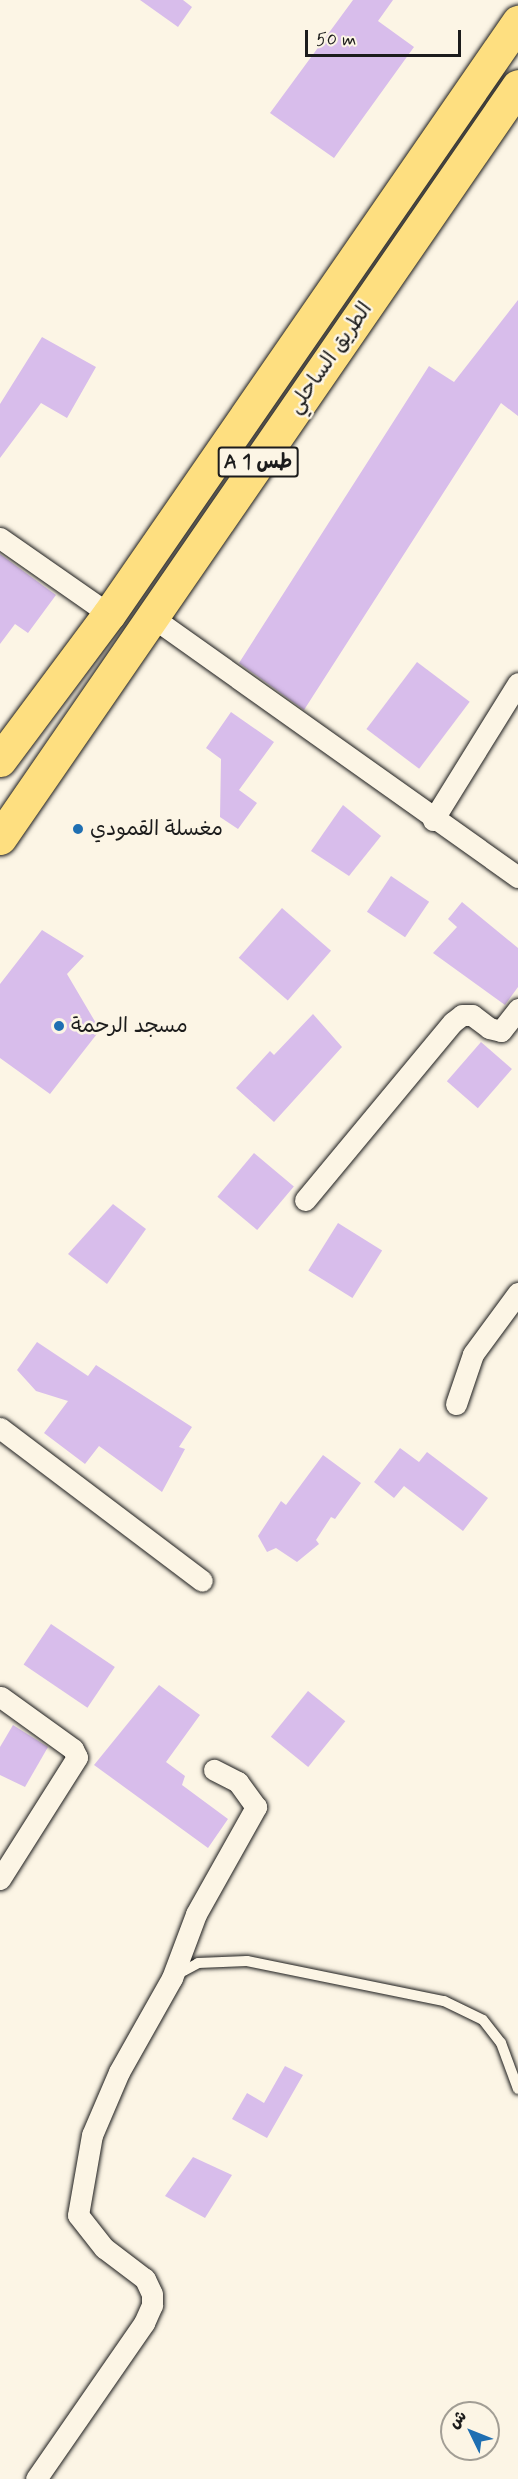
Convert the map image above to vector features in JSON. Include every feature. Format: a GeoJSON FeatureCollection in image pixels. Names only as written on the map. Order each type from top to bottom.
{"type":"FeatureCollection","features":[{"type":"Feature","properties":{"kind":"highway","name":"الطريق الساحلي"},"geometry":{"type":"LineString","coordinates":[[0,760],[109,614],[518,22]]}},
{"type":"Feature","properties":{"kind":"highway","name":"الطريق الساحلي"},"geometry":{"type":"LineString","coordinates":[[0,838],[518,86]]}},
{"type":"Feature","properties":{"kind":"street"},"geometry":{"type":"LineString","coordinates":[[0,538],[109,614]]}},
{"type":"Feature","properties":{"kind":"street"},"geometry":{"type":"LineString","coordinates":[[152,617],[518,878]]}},
{"type":"Feature","properties":{"kind":"street"},"geometry":{"type":"LineString","coordinates":[[434,820],[518,683]]}},
{"type":"Feature","properties":{"kind":"street"},"geometry":{"type":"LineString","coordinates":[[306,1200],[453,1022],[462,1015],[472,1015],[489,1028],[501,1031],[518,1009]]}},
{"type":"Feature","properties":{"kind":"street"},"geometry":{"type":"LineString","coordinates":[[456,1404],[473,1354],[518,1293]]}},
{"type":"Feature","properties":{"kind":"street"},"geometry":{"type":"LineString","coordinates":[[0,1428],[202,1581]]}},
{"type":"Feature","properties":{"kind":"street"},"geometry":{"type":"LineString","coordinates":[[0,1879],[77,1757],[73,1749],[1,1697]]}},
{"type":"Feature","properties":{"kind":"street"},"geometry":{"type":"LineString","coordinates":[[36,2479],[144,2323],[152,2306],[152,2294],[145,2279],[104,2248],[78,2215],[92,2135],[119,2072],[172,1978],[196,1914],[256,1807],[238,1782],[214,1770]]}},
{"type":"Feature","properties":{"kind":"lane"},"geometry":{"type":"LineString","coordinates":[[172,1978],[198,1963],[246,1961],[444,2001],[483,2020],[501,2043],[518,2089]]}},
{"type":"Feature","properties":{"kind":"building"},"geometry":{"type":"Polygon","coordinates":[[[140,0],[183,0],[192,7],[178,27],[140,0]]]}},
{"type":"Feature","properties":{"kind":"building"},"geometry":{"type":"Polygon","coordinates":[[[353,0],[393,0],[378,21],[414,47],[334,158],[270,113],[353,0]]]}},
{"type":"Feature","properties":{"kind":"building"},"geometry":{"type":"Polygon","coordinates":[[[518,300],[518,416],[501,403],[304,710],[239,663],[429,366],[454,382],[518,300]]]}},
{"type":"Feature","properties":{"kind":"building"},"geometry":{"type":"Polygon","coordinates":[[[42,337],[96,367],[67,418],[41,403],[0,458],[0,404],[42,337]]]}},
{"type":"Feature","properties":{"kind":"building"},"geometry":{"type":"Polygon","coordinates":[[[0,554],[56,595],[28,633],[15,624],[0,644],[0,554]]]}},
{"type":"Feature","properties":{"kind":"building"},"geometry":{"type":"Polygon","coordinates":[[[417,662],[470,702],[419,769],[366,729],[417,662]]]}},
{"type":"Feature","properties":{"kind":"building"},"geometry":{"type":"Polygon","coordinates":[[[231,712],[274,742],[239,790],[257,803],[238,829],[220,817],[221,759],[206,748],[231,712]]]}},
{"type":"Feature","properties":{"kind":"building"},"geometry":{"type":"Polygon","coordinates":[[[343,805],[381,836],[349,876],[311,851],[343,805]]]}},
{"type":"Feature","properties":{"kind":"building"},"geometry":{"type":"Polygon","coordinates":[[[391,876],[429,902],[405,937],[367,912],[391,876]]]}},
{"type":"Feature","properties":{"kind":"building"},"geometry":{"type":"Polygon","coordinates":[[[462,902],[518,948],[518,987],[505,1005],[433,953],[457,927],[448,919],[462,902]]]}},
{"type":"Feature","properties":{"kind":"building"},"geometry":{"type":"Polygon","coordinates":[[[282,908],[331,951],[288,1000],[239,958],[282,908]]]}},
{"type":"Feature","properties":{"kind":"building"},"geometry":{"type":"Polygon","coordinates":[[[42,930],[84,956],[67,974],[100,1030],[50,1094],[0,1058],[0,984],[42,930]]]}},
{"type":"Feature","properties":{"kind":"building"},"geometry":{"type":"Polygon","coordinates":[[[313,1014],[342,1047],[274,1122],[236,1088],[270,1051],[274,1055],[313,1014]]]}},
{"type":"Feature","properties":{"kind":"building"},"geometry":{"type":"Polygon","coordinates":[[[481,1042],[512,1069],[478,1108],[447,1081],[481,1042]]]}},
{"type":"Feature","properties":{"kind":"building"},"geometry":{"type":"Polygon","coordinates":[[[254,1153],[294,1186],[257,1230],[217,1197],[254,1153]]]}},
{"type":"Feature","properties":{"kind":"building"},"geometry":{"type":"Polygon","coordinates":[[[113,1204],[146,1229],[107,1284],[68,1254],[113,1204]]]}},
{"type":"Feature","properties":{"kind":"building"},"geometry":{"type":"Polygon","coordinates":[[[338,1223],[382,1251],[352,1298],[308,1270],[338,1223]]]}},
{"type":"Feature","properties":{"kind":"building"},"geometry":{"type":"Polygon","coordinates":[[[37,1342],[88,1376],[96,1365],[192,1427],[179,1447],[185,1449],[162,1492],[99,1446],[85,1464],[44,1433],[68,1401],[36,1391],[17,1370],[37,1342]]]}},
{"type":"Feature","properties":{"kind":"building"},"geometry":{"type":"Polygon","coordinates":[[[400,1448],[419,1462],[427,1452],[488,1498],[463,1531],[404,1486],[394,1498],[374,1482],[400,1448]]]}},
{"type":"Feature","properties":{"kind":"building"},"geometry":{"type":"Polygon","coordinates":[[[323,1455],[361,1483],[335,1519],[331,1517],[316,1540],[319,1544],[297,1562],[276,1548],[267,1552],[258,1536],[281,1501],[286,1505],[323,1455]]]}},
{"type":"Feature","properties":{"kind":"building"},"geometry":{"type":"Polygon","coordinates":[[[51,1624],[115,1667],[87,1708],[24,1665],[51,1624]]]}},
{"type":"Feature","properties":{"kind":"building"},"geometry":{"type":"Polygon","coordinates":[[[159,1685],[200,1715],[166,1762],[185,1776],[182,1785],[228,1819],[208,1848],[94,1765],[159,1685]]]}},
{"type":"Feature","properties":{"kind":"building"},"geometry":{"type":"Polygon","coordinates":[[[308,1691],[345,1721],[308,1767],[271,1737],[308,1691]]]}},
{"type":"Feature","properties":{"kind":"building"},"geometry":{"type":"Polygon","coordinates":[[[13,1725],[48,1747],[25,1787],[0,1775],[0,1747],[13,1725]]]}},
{"type":"Feature","properties":{"kind":"building"},"geometry":{"type":"Polygon","coordinates":[[[285,2066],[303,2075],[267,2138],[232,2119],[247,2093],[264,2103],[285,2066]]]}},
{"type":"Feature","properties":{"kind":"building"},"geometry":{"type":"Polygon","coordinates":[[[193,2157],[232,2175],[205,2218],[165,2196],[193,2157]]]}},
{"type":"Feature","properties":{"kind":"place","name":"مغسلة القمودي"},"geometry":{"type":"Point","coordinates":[78,829]}},
{"type":"Feature","properties":{"kind":"place","name":"مسجد الرحمة"},"geometry":{"type":"Point","coordinates":[59,1026]}}]}
